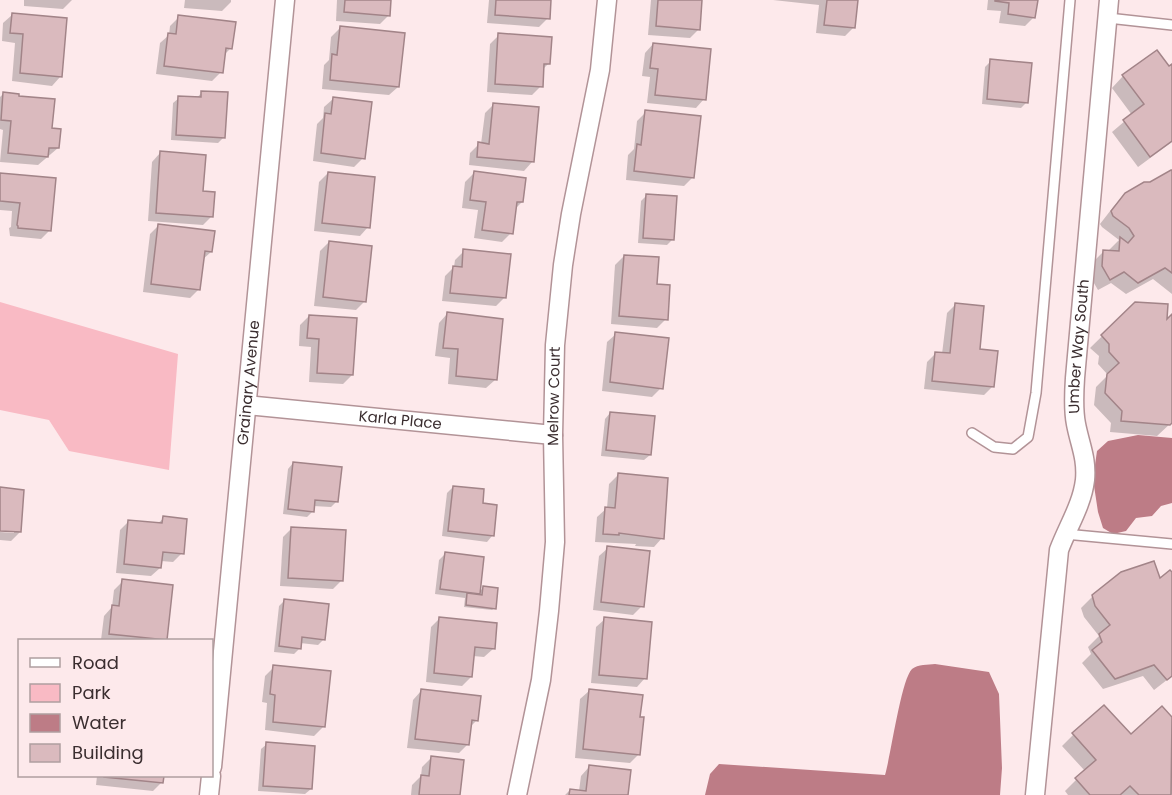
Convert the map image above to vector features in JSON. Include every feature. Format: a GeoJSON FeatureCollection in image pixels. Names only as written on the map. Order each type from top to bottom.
{"type":"FeatureCollection","features":[{"type":"Feature","properties":{"kind":"street","name":"Grainary Avenue"},"geometry":{"type":"LineString","coordinates":[[213,757],[285,0]]}},
{"type":"Feature","properties":{"kind":"street","name":"Melrow Court"},"geometry":{"type":"LineString","coordinates":[[517,795],[541,680],[555,542],[555,345],[563,265],[600,70],[607,0]]}},
{"type":"Feature","properties":{"kind":"street","name":"Umber Way South"},"geometry":{"type":"LineString","coordinates":[[1035,795],[1059,550],[1081,501],[1085,479],[1085,455],[1076,424],[1075,378],[1108,9]]}},
{"type":"Feature","properties":{"kind":"street","name":"Karla Place"},"geometry":{"type":"LineString","coordinates":[[247,405],[554,435]]}},
{"type":"Feature","properties":{"kind":"street"},"geometry":{"type":"LineString","coordinates":[[209,795],[211,777]]}},
{"type":"Feature","properties":{"kind":"lane"},"geometry":{"type":"LineString","coordinates":[[972,433],[994,447],[1013,449],[1028,437],[1036,393],[1070,0]]}},
{"type":"Feature","properties":{"kind":"lane"},"geometry":{"type":"LineString","coordinates":[[1108,9],[1172,25]]}},
{"type":"Feature","properties":{"kind":"lane"},"geometry":{"type":"LineString","coordinates":[[1065,534],[1172,543]]}},
{"type":"Feature","properties":{"kind":"green space"},"geometry":{"type":"Polygon","coordinates":[[[0,302],[178,354],[169,470],[69,451],[49,420],[0,410],[0,302]]]}},
{"type":"Feature","properties":{"kind":"water"},"geometry":{"type":"Polygon","coordinates":[[[1138,435],[1172,438],[1172,503],[1161,506],[1152,516],[1136,518],[1126,531],[1113,534],[1103,528],[1098,512],[1093,479],[1097,451],[1108,441],[1138,435]]]}},
{"type":"Feature","properties":{"kind":"water"},"geometry":{"type":"Polygon","coordinates":[[[935,664],[989,672],[999,694],[1002,768],[1000,795],[705,795],[710,774],[719,764],[885,775],[900,702],[908,676],[914,667],[935,664]]]}},
{"type":"Feature","properties":{"kind":"building"},"geometry":{"type":"Polygon","coordinates":[[[345,0],[391,0],[390,16],[344,12],[345,0]]]}},
{"type":"Feature","properties":{"kind":"building"},"geometry":{"type":"Polygon","coordinates":[[[496,0],[551,0],[550,19],[495,15],[496,0]]]}},
{"type":"Feature","properties":{"kind":"building"},"geometry":{"type":"Polygon","coordinates":[[[658,0],[702,0],[700,30],[656,26],[658,0]]]}},
{"type":"Feature","properties":{"kind":"building"},"geometry":{"type":"Polygon","coordinates":[[[827,0],[858,0],[855,28],[824,25],[827,0]]]}},
{"type":"Feature","properties":{"kind":"building"},"geometry":{"type":"Polygon","coordinates":[[[995,0],[1038,0],[1035,18],[1008,14],[1009,3],[995,0]]]}},
{"type":"Feature","properties":{"kind":"building"},"geometry":{"type":"Polygon","coordinates":[[[12,13],[67,18],[62,77],[20,73],[23,34],[10,33],[12,13]]]}},
{"type":"Feature","properties":{"kind":"building"},"geometry":{"type":"Polygon","coordinates":[[[178,15],[236,22],[232,49],[226,48],[223,73],[164,66],[168,33],[176,34],[178,15]]]}},
{"type":"Feature","properties":{"kind":"building"},"geometry":{"type":"Polygon","coordinates":[[[340,26],[405,33],[399,87],[330,80],[332,54],[337,55],[340,26]]]}},
{"type":"Feature","properties":{"kind":"building"},"geometry":{"type":"Polygon","coordinates":[[[498,33],[552,37],[550,64],[544,64],[543,87],[495,84],[498,33]]]}},
{"type":"Feature","properties":{"kind":"building"},"geometry":{"type":"Polygon","coordinates":[[[653,43],[711,49],[706,100],[655,95],[658,69],[650,68],[653,43]]]}},
{"type":"Feature","properties":{"kind":"building"},"geometry":{"type":"Polygon","coordinates":[[[1157,50],[1169,66],[1172,64],[1172,141],[1150,157],[1123,120],[1144,104],[1122,75],[1157,50]]]}},
{"type":"Feature","properties":{"kind":"building"},"geometry":{"type":"Polygon","coordinates":[[[990,59],[1032,63],[1028,103],[987,99],[990,59]]]}},
{"type":"Feature","properties":{"kind":"building"},"geometry":{"type":"Polygon","coordinates":[[[201,91],[228,92],[225,138],[176,135],[178,96],[201,97],[201,91]]]}},
{"type":"Feature","properties":{"kind":"building"},"geometry":{"type":"Polygon","coordinates":[[[3,92],[19,94],[19,96],[55,99],[52,128],[61,129],[59,148],[49,148],[48,157],[8,153],[11,121],[1,120],[3,92]]]}},
{"type":"Feature","properties":{"kind":"building"},"geometry":{"type":"Polygon","coordinates":[[[333,97],[372,102],[365,159],[321,153],[325,113],[331,114],[333,97]]]}},
{"type":"Feature","properties":{"kind":"building"},"geometry":{"type":"Polygon","coordinates":[[[493,103],[539,107],[534,162],[477,157],[478,142],[489,144],[493,103]]]}},
{"type":"Feature","properties":{"kind":"building"},"geometry":{"type":"Polygon","coordinates":[[[645,110],[701,116],[694,178],[634,171],[637,144],[641,145],[645,110]]]}},
{"type":"Feature","properties":{"kind":"building"},"geometry":{"type":"Polygon","coordinates":[[[160,151],[206,155],[203,191],[215,192],[213,217],[156,213],[160,151]]]}},
{"type":"Feature","properties":{"kind":"building"},"geometry":{"type":"Polygon","coordinates":[[[1171,170],[1172,273],[1165,268],[1138,283],[1124,272],[1110,280],[1102,266],[1103,250],[1119,251],[1120,237],[1128,243],[1134,236],[1129,228],[1113,216],[1111,211],[1125,193],[1171,170]]]}},
{"type":"Feature","properties":{"kind":"building"},"geometry":{"type":"Polygon","coordinates":[[[474,171],[526,178],[523,202],[517,202],[513,234],[482,230],[486,202],[470,200],[474,171]]]}},
{"type":"Feature","properties":{"kind":"building"},"geometry":{"type":"Polygon","coordinates":[[[328,172],[375,177],[370,228],[322,223],[328,172]]]}},
{"type":"Feature","properties":{"kind":"building"},"geometry":{"type":"Polygon","coordinates":[[[0,173],[56,178],[51,231],[18,228],[20,203],[0,201],[0,173]]]}},
{"type":"Feature","properties":{"kind":"building"},"geometry":{"type":"Polygon","coordinates":[[[646,194],[677,196],[674,240],[643,238],[646,194]]]}},
{"type":"Feature","properties":{"kind":"building"},"geometry":{"type":"Polygon","coordinates":[[[158,224],[215,231],[212,252],[205,251],[200,290],[151,284],[158,224]]]}},
{"type":"Feature","properties":{"kind":"building"},"geometry":{"type":"Polygon","coordinates":[[[329,241],[372,246],[366,302],[323,297],[329,241]]]}},
{"type":"Feature","properties":{"kind":"building"},"geometry":{"type":"Polygon","coordinates":[[[463,249],[511,254],[506,298],[450,293],[453,266],[462,267],[463,249]]]}},
{"type":"Feature","properties":{"kind":"building"},"geometry":{"type":"Polygon","coordinates":[[[624,255],[659,257],[657,284],[670,285],[668,320],[619,316],[624,255]]]}},
{"type":"Feature","properties":{"kind":"building"},"geometry":{"type":"Polygon","coordinates":[[[1135,302],[1168,304],[1167,319],[1172,314],[1172,423],[1170,425],[1121,421],[1122,411],[1105,393],[1107,374],[1119,363],[1109,352],[1109,344],[1101,335],[1135,302]]]}},
{"type":"Feature","properties":{"kind":"building"},"geometry":{"type":"Polygon","coordinates":[[[955,303],[984,306],[980,349],[998,351],[994,387],[932,381],[935,352],[950,353],[955,303]]]}},
{"type":"Feature","properties":{"kind":"building"},"geometry":{"type":"Polygon","coordinates":[[[447,312],[503,319],[497,380],[456,376],[458,349],[443,348],[447,312]]]}},
{"type":"Feature","properties":{"kind":"building"},"geometry":{"type":"Polygon","coordinates":[[[309,315],[357,318],[353,375],[317,373],[319,339],[307,338],[309,315]]]}},
{"type":"Feature","properties":{"kind":"building"},"geometry":{"type":"Polygon","coordinates":[[[615,332],[669,338],[663,389],[610,382],[615,332]]]}},
{"type":"Feature","properties":{"kind":"building"},"geometry":{"type":"Polygon","coordinates":[[[610,412],[655,416],[651,455],[606,450],[610,412]]]}},
{"type":"Feature","properties":{"kind":"building"},"geometry":{"type":"Polygon","coordinates":[[[293,462],[342,467],[338,502],[315,500],[314,512],[288,509],[293,462]]]}},
{"type":"Feature","properties":{"kind":"building"},"geometry":{"type":"Polygon","coordinates":[[[618,473],[668,478],[664,539],[619,533],[619,535],[603,534],[605,507],[615,508],[618,473]]]}},
{"type":"Feature","properties":{"kind":"building"},"geometry":{"type":"Polygon","coordinates":[[[453,486],[484,489],[483,503],[497,505],[494,536],[448,531],[453,486]]]}},
{"type":"Feature","properties":{"kind":"building"},"geometry":{"type":"Polygon","coordinates":[[[0,487],[24,490],[21,532],[0,531],[0,487]]]}},
{"type":"Feature","properties":{"kind":"building"},"geometry":{"type":"Polygon","coordinates":[[[163,516],[187,519],[184,554],[163,552],[161,568],[124,564],[128,520],[162,523],[163,516]]]}},
{"type":"Feature","properties":{"kind":"building"},"geometry":{"type":"Polygon","coordinates":[[[291,527],[346,530],[343,581],[288,578],[291,527]]]}},
{"type":"Feature","properties":{"kind":"building"},"geometry":{"type":"Polygon","coordinates":[[[607,546],[650,551],[644,607],[601,602],[607,546]]]}},
{"type":"Feature","properties":{"kind":"building"},"geometry":{"type":"Polygon","coordinates":[[[445,552],[484,557],[480,594],[440,589],[445,552]]]}},
{"type":"Feature","properties":{"kind":"building"},"geometry":{"type":"Polygon","coordinates":[[[1154,561],[1160,578],[1170,570],[1172,572],[1172,676],[1167,680],[1154,665],[1115,679],[1092,650],[1102,642],[1099,634],[1110,625],[1095,606],[1092,595],[1121,572],[1154,561]]]}},
{"type":"Feature","properties":{"kind":"building"},"geometry":{"type":"Polygon","coordinates":[[[122,579],[173,585],[167,639],[109,634],[112,605],[119,606],[122,579]]]}},
{"type":"Feature","properties":{"kind":"building"},"geometry":{"type":"Polygon","coordinates":[[[483,586],[498,588],[496,609],[466,605],[467,593],[482,595],[483,586]]]}},
{"type":"Feature","properties":{"kind":"building"},"geometry":{"type":"Polygon","coordinates":[[[284,599],[329,604],[325,640],[302,637],[301,649],[279,646],[284,599]]]}},
{"type":"Feature","properties":{"kind":"building"},"geometry":{"type":"Polygon","coordinates":[[[439,617],[497,623],[495,649],[475,647],[472,677],[434,673],[439,617]]]}},
{"type":"Feature","properties":{"kind":"building"},"geometry":{"type":"Polygon","coordinates":[[[604,617],[652,622],[647,679],[599,675],[604,617]]]}},
{"type":"Feature","properties":{"kind":"building"},"geometry":{"type":"Polygon","coordinates":[[[273,665],[331,671],[325,727],[273,722],[275,695],[270,694],[273,665]]]}},
{"type":"Feature","properties":{"kind":"building"},"geometry":{"type":"Polygon","coordinates":[[[421,689],[481,696],[478,721],[472,720],[469,745],[415,739],[421,689]]]}},
{"type":"Feature","properties":{"kind":"building"},"geometry":{"type":"Polygon","coordinates":[[[589,689],[643,695],[640,717],[644,717],[640,755],[583,749],[589,689]]]}},
{"type":"Feature","properties":{"kind":"building"},"geometry":{"type":"Polygon","coordinates":[[[1104,705],[1131,734],[1162,706],[1172,717],[1171,795],[1139,795],[1130,786],[1120,795],[1090,795],[1075,778],[1096,760],[1072,733],[1104,705]]]}},
{"type":"Feature","properties":{"kind":"building"},"geometry":{"type":"Polygon","coordinates":[[[266,742],[315,746],[312,789],[263,786],[266,742]]]}},
{"type":"Feature","properties":{"kind":"building"},"geometry":{"type":"Polygon","coordinates":[[[431,756],[464,760],[460,795],[419,795],[421,775],[429,776],[431,756]]]}},
{"type":"Feature","properties":{"kind":"building"},"geometry":{"type":"Polygon","coordinates":[[[589,765],[631,770],[628,795],[569,795],[570,789],[586,791],[589,765]]]}},
{"type":"Feature","properties":{"kind":"building"},"geometry":{"type":"Polygon","coordinates":[[[104,777],[164,777],[163,783],[104,777]]]}}]}
